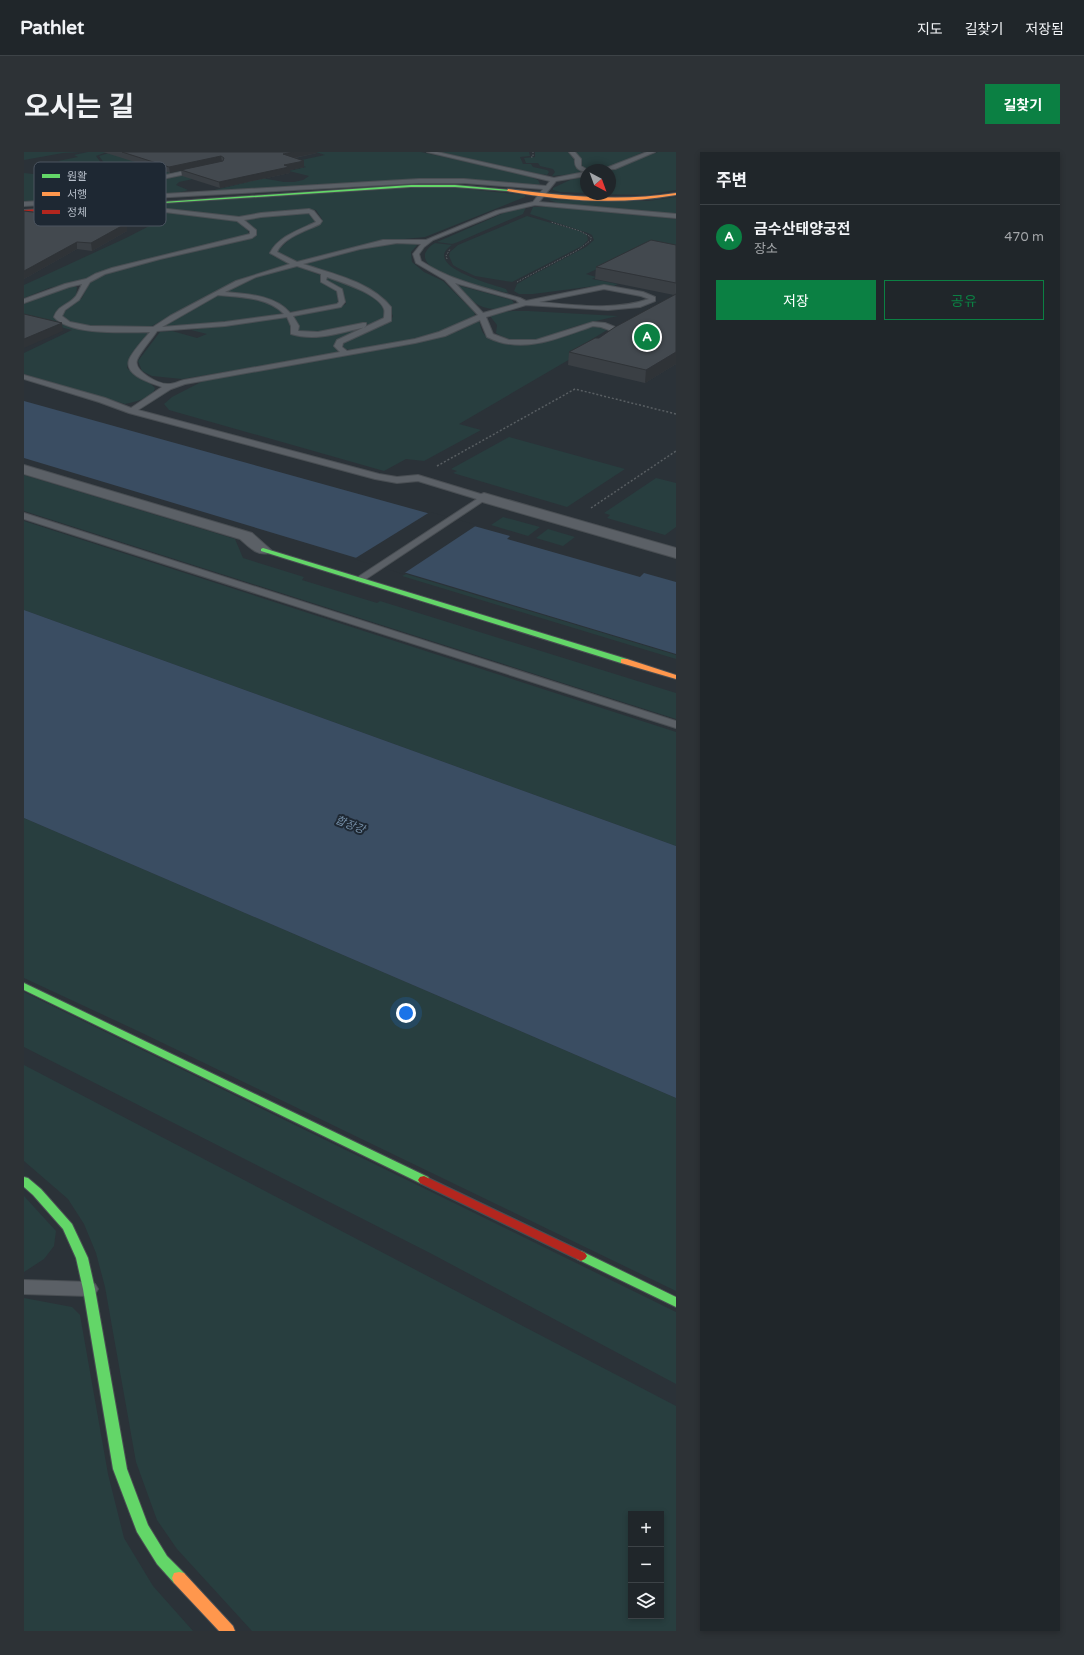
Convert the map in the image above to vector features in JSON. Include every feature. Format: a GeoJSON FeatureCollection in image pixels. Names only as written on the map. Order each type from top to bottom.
{"type":"FeatureCollection","features":[{"type":"Feature","properties":{"kind":"street"},"geometry":{"type":"LineString","coordinates":[[166,200],[411,186],[473,186],[544,191],[589,198],[625,200],[656,198],[676,194]]}},
{"type":"Feature","properties":{"kind":"street"},"geometry":{"type":"LineString","coordinates":[[24,210],[34,209]]}},
{"type":"Feature","properties":{"kind":"street"},"geometry":{"type":"LineString","coordinates":[[24,469],[246,536],[263,550],[676,677]]}},
{"type":"Feature","properties":{"kind":"street"},"geometry":{"type":"LineString","coordinates":[[484,498],[674,550]]}},
{"type":"Feature","properties":{"kind":"street"},"geometry":{"type":"LineString","coordinates":[[24,986],[676,1302]]}},
{"type":"Feature","properties":{"kind":"street"},"geometry":{"type":"LineString","coordinates":[[24,1181],[37,1192],[68,1228],[82,1258],[89,1289],[120,1469],[142,1528],[162,1560],[228,1631]]}},
{"type":"Feature","properties":{"kind":"lane"},"geometry":{"type":"LineString","coordinates":[[430,152],[554,180],[580,174]]}},
{"type":"Feature","properties":{"kind":"lane"},"geometry":{"type":"LineString","coordinates":[[572,152],[578,159],[577,164],[580,168]]}},
{"type":"Feature","properties":{"kind":"lane"},"geometry":{"type":"LineString","coordinates":[[616,167],[652,152]]}},
{"type":"Feature","properties":{"kind":"lane"},"geometry":{"type":"LineString","coordinates":[[166,177],[206,168]]}},
{"type":"Feature","properties":{"kind":"lane"},"geometry":{"type":"LineString","coordinates":[[535,203],[554,180]]}},
{"type":"Feature","properties":{"kind":"lane"},"geometry":{"type":"LineString","coordinates":[[166,199],[419,181],[472,182],[544,191]]}},
{"type":"Feature","properties":{"kind":"lane"},"geometry":{"type":"LineString","coordinates":[[132,411],[168,387],[184,382],[407,343],[442,334],[482,316],[524,303],[581,291],[604,288],[643,294],[653,298],[653,300],[622,308],[524,303],[511,297],[446,279],[429,271],[418,262],[416,254],[422,246],[428,242],[498,212],[535,203],[676,216]]}},
{"type":"Feature","properties":{"kind":"lane"},"geometry":{"type":"LineString","coordinates":[[24,204],[34,204]]}},
{"type":"Feature","properties":{"kind":"lane"},"geometry":{"type":"LineString","coordinates":[[166,209],[239,219],[301,211],[312,212],[319,221],[318,224],[289,237],[275,248],[273,253],[276,256],[296,264],[352,283],[372,293],[381,300],[388,309],[388,319],[340,342],[338,346],[345,353]]}},
{"type":"Feature","properties":{"kind":"lane"},"geometry":{"type":"LineString","coordinates":[[24,301],[67,285],[87,281],[115,269],[150,259],[250,237],[253,235],[253,230],[239,219]]}},
{"type":"Feature","properties":{"kind":"lane"},"geometry":{"type":"LineString","coordinates":[[168,387],[136,372],[133,367],[133,360],[155,330],[172,316],[238,282],[254,276],[384,242],[428,242]]}},
{"type":"Feature","properties":{"kind":"lane"},"geometry":{"type":"LineString","coordinates":[[87,281],[78,298],[58,313],[58,317],[61,320],[80,327],[96,329],[155,330],[215,326],[341,304],[340,290],[323,282],[324,274]]}},
{"type":"Feature","properties":{"kind":"lane"},"geometry":{"type":"LineString","coordinates":[[446,279],[482,316],[490,335],[508,342],[537,342],[593,324],[602,324],[612,327],[617,331],[604,341]]}},
{"type":"Feature","properties":{"kind":"lane"},"geometry":{"type":"LineString","coordinates":[[218,293],[249,297],[275,304],[288,314],[295,326],[294,332],[303,335],[380,324]]}},
{"type":"Feature","properties":{"kind":"lane"},"geometry":{"type":"LineString","coordinates":[[180,329],[197,334]]}},
{"type":"Feature","properties":{"kind":"lane"},"geometry":{"type":"LineString","coordinates":[[24,377],[102,400],[132,411],[378,477],[397,480],[418,478],[484,498]]}},
{"type":"Feature","properties":{"kind":"lane"},"geometry":{"type":"LineString","coordinates":[[360,579],[484,498]]}},
{"type":"Feature","properties":{"kind":"lane"},"geometry":{"type":"LineString","coordinates":[[24,516],[676,725]]}},
{"type":"Feature","properties":{"kind":"lane"},"geometry":{"type":"LineString","coordinates":[[24,1287],[89,1289]]}},
{"type":"Feature","properties":{"kind":"path"},"geometry":{"type":"LineString","coordinates":[[511,297],[511,286],[515,283],[578,250],[591,240],[591,237],[586,233],[546,221]]}},
{"type":"Feature","properties":{"kind":"path"},"geometry":{"type":"LineString","coordinates":[[448,260],[446,256],[452,246]]}},
{"type":"Feature","properties":{"kind":"path"},"geometry":{"type":"LineString","coordinates":[[435,467],[575,389],[676,414]]}},
{"type":"Feature","properties":{"kind":"path"},"geometry":{"type":"LineString","coordinates":[[590,509],[676,451]]}},
{"type":"Feature","properties":{"kind":"green space"},"geometry":{"type":"Polygon","coordinates":[[[24,152],[82,152],[63,153],[24,160],[24,152]]]}},
{"type":"Feature","properties":{"kind":"green space"},"geometry":{"type":"Polygon","coordinates":[[[88,152],[107,152],[96,156],[100,162],[58,161],[78,157],[74,155],[88,152]]]}},
{"type":"Feature","properties":{"kind":"green space"},"geometry":{"type":"Polygon","coordinates":[[[112,152],[157,159],[143,162],[103,162],[99,156],[112,152]]]}},
{"type":"Feature","properties":{"kind":"green space"},"geometry":{"type":"Polygon","coordinates":[[[316,152],[421,152],[526,175],[538,180],[540,184],[533,186],[466,181],[206,192],[248,182],[221,173],[179,182],[176,185],[188,190],[166,194],[166,179],[216,168],[229,168],[267,179],[284,182],[303,180],[309,176],[289,171],[306,167],[292,162],[325,155],[316,152]]]}},
{"type":"Feature","properties":{"kind":"green space"},"geometry":{"type":"Polygon","coordinates":[[[440,152],[529,152],[530,156],[520,157],[523,164],[531,164],[533,167],[547,170],[549,172],[547,175],[540,174],[440,152]]]}},
{"type":"Feature","properties":{"kind":"green space"},"geometry":{"type":"Polygon","coordinates":[[[535,152],[568,152],[574,159],[576,167],[580,170],[580,174],[552,176],[555,172],[553,169],[540,166],[538,163],[526,163],[524,158],[535,157],[535,152]]]}},
{"type":"Feature","properties":{"kind":"green space"},"geometry":{"type":"Polygon","coordinates":[[[574,152],[643,152],[616,164],[580,164],[580,165],[574,152]]]}},
{"type":"Feature","properties":{"kind":"green space"},"geometry":{"type":"Polygon","coordinates":[[[658,152],[676,152],[676,190],[647,195],[616,194],[616,168],[658,152]]]}},
{"type":"Feature","properties":{"kind":"green space"},"geometry":{"type":"Polygon","coordinates":[[[220,161],[217,164],[166,174],[166,168],[196,162],[220,161]]]}},
{"type":"Feature","properties":{"kind":"green space"},"geometry":{"type":"Polygon","coordinates":[[[170,163],[176,165],[166,167],[166,164],[170,163]]]}},
{"type":"Feature","properties":{"kind":"green space"},"geometry":{"type":"Polygon","coordinates":[[[24,173],[34,174],[34,201],[24,202],[24,173]]]}},
{"type":"Feature","properties":{"kind":"green space"},"geometry":{"type":"Polygon","coordinates":[[[580,178],[580,193],[560,192],[553,190],[553,188],[570,180],[580,178]]]}},
{"type":"Feature","properties":{"kind":"green space"},"geometry":{"type":"Polygon","coordinates":[[[446,187],[525,195],[525,197],[425,237],[383,241],[297,263],[277,253],[277,251],[291,238],[322,223],[322,219],[316,210],[305,209],[236,218],[166,209],[166,203],[446,187]]]}},
{"type":"Feature","properties":{"kind":"green space"},"geometry":{"type":"Polygon","coordinates":[[[676,197],[676,214],[561,204],[549,200],[648,201],[676,197]]]}},
{"type":"Feature","properties":{"kind":"green space"},"geometry":{"type":"Polygon","coordinates":[[[526,207],[523,214],[458,242],[452,244],[437,242],[506,212],[526,207]]]}},
{"type":"Feature","properties":{"kind":"green space"},"geometry":{"type":"Polygon","coordinates":[[[533,207],[555,207],[676,219],[676,255],[637,251],[586,274],[596,277],[592,279],[618,284],[614,286],[602,285],[533,294],[519,294],[514,291],[517,284],[586,247],[594,240],[592,235],[588,233],[530,214],[533,207]]]}},
{"type":"Feature","properties":{"kind":"green space"},"geometry":{"type":"Polygon","coordinates":[[[166,211],[236,220],[245,226],[249,235],[113,268],[85,280],[49,288],[24,298],[24,285],[149,226],[166,226],[166,211]]]}},
{"type":"Feature","properties":{"kind":"green space"},"geometry":{"type":"Polygon","coordinates":[[[309,212],[310,216],[316,221],[315,223],[286,237],[270,251],[273,256],[292,264],[252,276],[227,286],[152,326],[143,328],[97,328],[72,323],[62,317],[61,314],[82,298],[91,282],[100,277],[117,270],[178,254],[252,238],[256,235],[256,230],[245,219],[309,212]]]}},
{"type":"Feature","properties":{"kind":"green space"},"geometry":{"type":"Polygon","coordinates":[[[527,216],[579,231],[587,235],[588,240],[582,246],[512,282],[475,276],[453,265],[449,256],[450,252],[458,245],[527,216]]]}},
{"type":"Feature","properties":{"kind":"green space"},"geometry":{"type":"Polygon","coordinates":[[[398,242],[418,244],[411,252],[412,262],[424,272],[443,281],[475,313],[474,316],[439,333],[413,340],[353,350],[345,349],[342,345],[348,339],[391,320],[393,316],[387,305],[378,296],[367,289],[341,277],[303,265],[361,248],[398,242]]]}},
{"type":"Feature","properties":{"kind":"green space"},"geometry":{"type":"Polygon","coordinates":[[[435,243],[452,245],[445,253],[445,260],[452,267],[476,279],[506,289],[508,293],[474,285],[445,275],[434,269],[427,262],[425,254],[426,251],[435,243]]]}},
{"type":"Feature","properties":{"kind":"green space"},"geometry":{"type":"Polygon","coordinates":[[[296,266],[320,275],[321,282],[337,291],[338,304],[290,312],[276,303],[267,300],[223,292],[256,277],[296,266]]]}},
{"type":"Feature","properties":{"kind":"green space"},"geometry":{"type":"Polygon","coordinates":[[[326,277],[350,284],[368,292],[382,304],[385,310],[385,319],[375,323],[309,334],[297,331],[298,323],[292,316],[293,315],[340,307],[346,304],[342,290],[326,282],[326,277]]]}},
{"type":"Feature","properties":{"kind":"green space"},"geometry":{"type":"Polygon","coordinates":[[[457,285],[512,300],[514,303],[498,309],[482,307],[469,298],[457,285]]]}},
{"type":"Feature","properties":{"kind":"green space"},"geometry":{"type":"Polygon","coordinates":[[[65,287],[77,287],[76,298],[55,313],[54,318],[66,324],[148,333],[129,359],[127,368],[149,382],[155,388],[154,391],[147,397],[125,404],[24,374],[24,353],[72,330],[24,318],[24,304],[65,287]]]}},
{"type":"Feature","properties":{"kind":"green space"},"geometry":{"type":"Polygon","coordinates":[[[220,294],[262,301],[277,308],[283,313],[213,325],[163,328],[175,318],[220,294]]]}},
{"type":"Feature","properties":{"kind":"green space"},"geometry":{"type":"Polygon","coordinates":[[[513,311],[618,316],[576,326],[546,337],[526,341],[506,338],[496,333],[497,325],[490,316],[500,312],[513,311]]]}},
{"type":"Feature","properties":{"kind":"green space"},"geometry":{"type":"Polygon","coordinates":[[[285,316],[291,326],[291,332],[299,335],[319,335],[371,325],[335,346],[338,353],[182,379],[152,376],[142,371],[138,361],[160,332],[172,331],[197,338],[207,334],[191,330],[285,316]]]}},
{"type":"Feature","properties":{"kind":"green space"},"geometry":{"type":"Polygon","coordinates":[[[479,320],[481,329],[485,335],[491,339],[508,344],[531,344],[561,337],[578,330],[594,327],[606,328],[607,330],[589,341],[577,355],[459,424],[481,430],[424,461],[406,459],[384,471],[169,410],[164,404],[172,397],[203,381],[411,344],[459,331],[479,320]]]}},
{"type":"Feature","properties":{"kind":"green space"},"geometry":{"type":"Polygon","coordinates":[[[509,437],[625,469],[567,507],[453,473],[457,471],[451,469],[509,437]]]}},
{"type":"Feature","properties":{"kind":"green space"},"geometry":{"type":"Polygon","coordinates":[[[24,475],[235,539],[243,558],[304,577],[302,580],[377,603],[380,601],[676,693],[676,719],[24,511],[24,475]]]}},
{"type":"Feature","properties":{"kind":"green space"},"geometry":{"type":"Polygon","coordinates":[[[656,478],[676,483],[676,527],[665,535],[607,518],[610,515],[604,513],[656,478]]]}},
{"type":"Feature","properties":{"kind":"green space"},"geometry":{"type":"Polygon","coordinates":[[[503,517],[540,527],[528,536],[491,525],[503,517]]]}},
{"type":"Feature","properties":{"kind":"green space"},"geometry":{"type":"Polygon","coordinates":[[[24,521],[676,732],[676,846],[24,610],[24,521]]]}},
{"type":"Feature","properties":{"kind":"green space"},"geometry":{"type":"Polygon","coordinates":[[[548,529],[575,537],[563,546],[536,538],[548,529]]]}},
{"type":"Feature","properties":{"kind":"green space"},"geometry":{"type":"Polygon","coordinates":[[[406,574],[676,655],[676,659],[402,576],[406,574]]]}},
{"type":"Feature","properties":{"kind":"green space"},"geometry":{"type":"Polygon","coordinates":[[[24,818],[676,1098],[676,1291],[140,1032],[24,978],[24,818]]]}},
{"type":"Feature","properties":{"kind":"green space"},"geometry":{"type":"Polygon","coordinates":[[[24,992],[676,1312],[676,1384],[430,1253],[24,1047],[24,992]]]}},
{"type":"Feature","properties":{"kind":"green space"},"geometry":{"type":"Polygon","coordinates":[[[24,1065],[676,1406],[676,1631],[252,1631],[177,1549],[157,1520],[136,1462],[105,1287],[96,1253],[84,1224],[68,1199],[24,1161],[24,1065]]]}},
{"type":"Feature","properties":{"kind":"green space"},"geometry":{"type":"Polygon","coordinates":[[[24,1196],[56,1231],[54,1246],[44,1259],[24,1272],[24,1196]]]}},
{"type":"Feature","properties":{"kind":"green space"},"geometry":{"type":"Polygon","coordinates":[[[24,1298],[72,1307],[80,1315],[108,1474],[124,1538],[153,1586],[193,1631],[24,1631],[24,1298]]]}},
{"type":"Feature","properties":{"kind":"water"},"geometry":{"type":"Polygon","coordinates":[[[24,401],[510,536],[507,539],[640,577],[644,573],[676,582],[676,654],[24,458],[24,401]]]}},
{"type":"Feature","properties":{"kind":"water","name":"합장강"},"geometry":{"type":"Polygon","coordinates":[[[24,610],[676,846],[676,1098],[24,818],[24,610]]]}},
{"type":"Feature","properties":{"kind":"pier"},"geometry":{"type":"Polygon","coordinates":[[[430,512],[477,525],[403,574],[354,559],[430,512]]]}},
{"type":"Feature","properties":{"kind":"building"},"geometry":{"type":"Polygon","coordinates":[[[122,152],[294,152],[283,154],[304,161],[284,165],[289,167],[219,182],[181,170],[223,161],[224,158],[221,156],[169,167],[166,166],[166,162],[153,162],[122,152]]]}},
{"type":"Feature","properties":{"kind":"building"},"geometry":{"type":"Polygon","coordinates":[[[24,211],[34,212],[34,226],[122,226],[91,243],[77,242],[24,271],[24,211]]]}},
{"type":"Feature","properties":{"kind":"building"},"geometry":{"type":"Polygon","coordinates":[[[651,240],[676,245],[676,283],[596,267],[651,240]]]}},
{"type":"Feature","properties":{"kind":"building"},"geometry":{"type":"Polygon","coordinates":[[[676,294],[676,352],[646,370],[569,352],[595,338],[599,338],[615,327],[676,294]]]}},
{"type":"Feature","properties":{"kind":"building"},"geometry":{"type":"Polygon","coordinates":[[[24,314],[62,323],[24,339],[24,314]]]}},
{"type":"Feature","properties":{"kind":"traffic: fast"},"geometry":{"type":"LineString","coordinates":[[166,202],[411,186],[455,186],[508,190]]}},
{"type":"Feature","properties":{"kind":"traffic: fast"},"geometry":{"type":"LineString","coordinates":[[263,550],[624,661]]}},
{"type":"Feature","properties":{"kind":"traffic: fast"},"geometry":{"type":"LineString","coordinates":[[24,986],[424,1180]]}},
{"type":"Feature","properties":{"kind":"traffic: fast"},"geometry":{"type":"LineString","coordinates":[[24,1181],[37,1192],[68,1227],[82,1258],[89,1289],[120,1469],[142,1528],[162,1560],[179,1578]]}},
{"type":"Feature","properties":{"kind":"traffic: fast"},"geometry":{"type":"LineString","coordinates":[[581,1256],[676,1302]]}},
{"type":"Feature","properties":{"kind":"traffic: slow"},"geometry":{"type":"LineString","coordinates":[[508,190],[571,198],[613,200],[655,198],[676,194]]}},
{"type":"Feature","properties":{"kind":"traffic: slow"},"geometry":{"type":"LineString","coordinates":[[624,661],[676,677]]}},
{"type":"Feature","properties":{"kind":"traffic: slow"},"geometry":{"type":"LineString","coordinates":[[179,1578],[228,1631]]}},
{"type":"Feature","properties":{"kind":"traffic: jam"},"geometry":{"type":"LineString","coordinates":[[24,211],[34,210]]}},
{"type":"Feature","properties":{"kind":"traffic: jam"},"geometry":{"type":"LineString","coordinates":[[424,1180],[581,1256]]}},
{"type":"Feature","properties":{"kind":"place","name":"금수산태양궁전"},"geometry":{"type":"Point","coordinates":[647,337]}}]}
